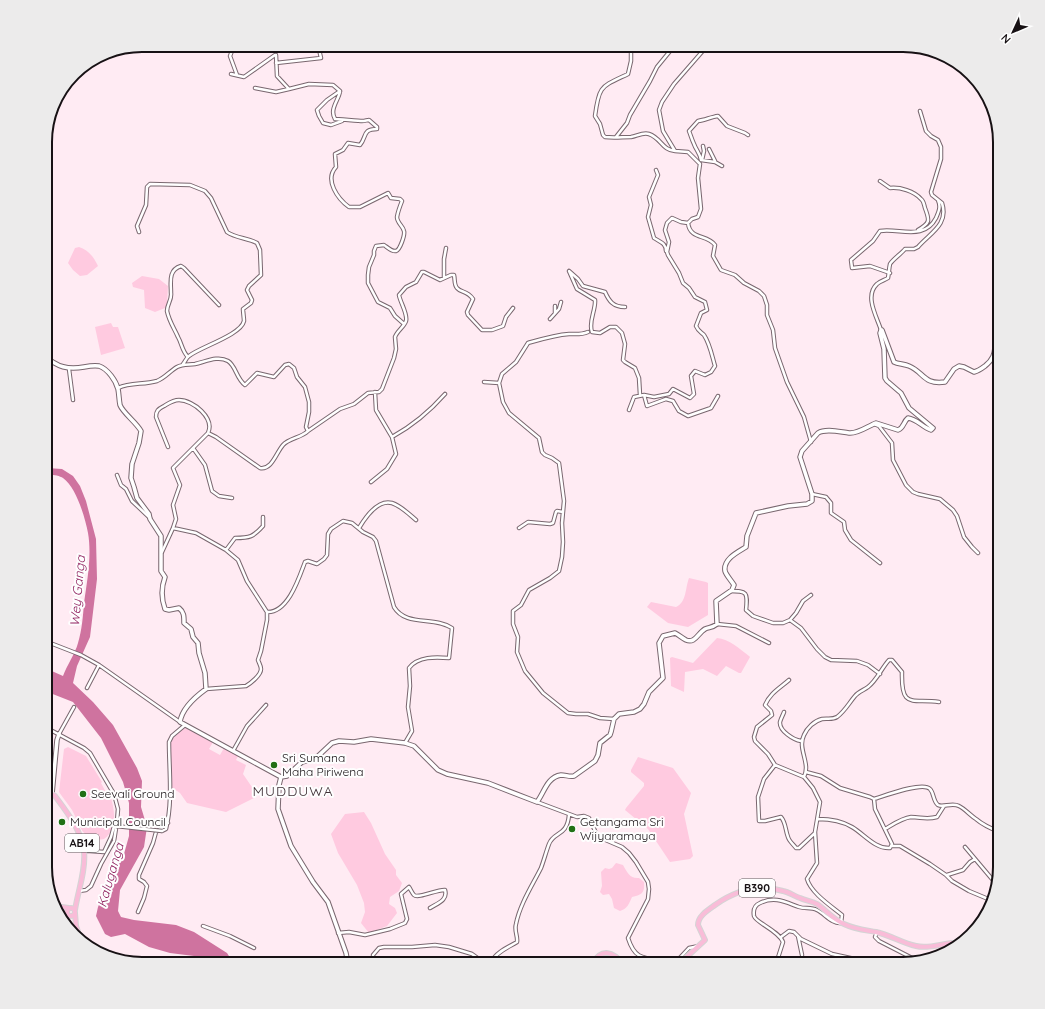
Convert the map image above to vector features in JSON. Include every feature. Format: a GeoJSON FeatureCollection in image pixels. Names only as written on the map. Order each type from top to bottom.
{"type":"FeatureCollection","features":[{"type":"Feature","properties":{"kind":"main road","name":"AB14"},"geometry":{"type":"LineString","coordinates":[[52,794],[65,809],[78,830],[84,852],[84,866],[79,891],[72,910]]}},
{"type":"Feature","properties":{"kind":"main road","name":"B390"},"geometry":{"type":"LineString","coordinates":[[700,946],[706,938],[698,925],[698,919],[700,916],[730,896],[740,891],[755,888],[781,890],[801,899],[813,902],[841,923],[865,931],[877,932],[916,946],[924,947],[950,944]]}},
{"type":"Feature","properties":{"kind":"main road"},"geometry":{"type":"LineString","coordinates":[[61,908],[72,910]]}},
{"type":"Feature","properties":{"kind":"main road"},"geometry":{"type":"LineString","coordinates":[[72,910],[67,911],[76,926]]}},
{"type":"Feature","properties":{"kind":"main road"},"geometry":{"type":"LineString","coordinates":[[69,915],[72,910]]}},
{"type":"Feature","properties":{"kind":"main road"},"geometry":{"type":"LineString","coordinates":[[72,910],[77,929]]}},
{"type":"Feature","properties":{"kind":"main road"},"geometry":{"type":"LineString","coordinates":[[687,957],[700,946]]}},
{"type":"Feature","properties":{"kind":"main road"},"geometry":{"type":"LineString","coordinates":[[597,957],[606,953],[614,954],[617,957]]}},
{"type":"Feature","properties":{"kind":"street"},"geometry":{"type":"LineString","coordinates":[[232,52],[230,56],[237,75]]}},
{"type":"Feature","properties":{"kind":"street"},"geometry":{"type":"LineString","coordinates":[[276,63],[321,58],[320,52]]}},
{"type":"Feature","properties":{"kind":"street"},"geometry":{"type":"LineString","coordinates":[[631,52],[631,62],[628,74],[601,88],[597,97],[595,116],[600,124],[603,135],[605,137],[615,138],[650,134],[669,150],[688,152],[700,164]]}},
{"type":"Feature","properties":{"kind":"street"},"geometry":{"type":"LineString","coordinates":[[615,138],[627,123],[657,67],[669,52]]}},
{"type":"Feature","properties":{"kind":"street"},"geometry":{"type":"LineString","coordinates":[[675,151],[662,131],[659,110],[662,102],[674,84],[702,52]]}},
{"type":"Feature","properties":{"kind":"street"},"geometry":{"type":"LineString","coordinates":[[232,74],[244,77],[276,55],[277,76],[289,89]]}},
{"type":"Feature","properties":{"kind":"street"},"geometry":{"type":"LineString","coordinates":[[255,88],[276,92],[309,84],[333,84],[340,91],[340,96],[333,110],[333,116],[335,119],[362,121],[369,120],[377,127],[376,129],[370,129],[365,132],[360,145],[348,142],[343,150],[335,154],[336,167],[331,173],[331,178],[336,193],[342,202],[352,208],[369,203],[388,193],[391,198],[400,199],[402,201],[397,217],[404,230],[404,236],[398,250],[396,251],[392,251],[384,245],[376,246],[368,275],[368,283],[378,302],[390,308],[394,316],[404,324]]}},
{"type":"Feature","properties":{"kind":"street"},"geometry":{"type":"LineString","coordinates":[[340,91],[327,100],[317,110],[323,123],[331,125],[346,119]]}},
{"type":"Feature","properties":{"kind":"street"},"geometry":{"type":"LineString","coordinates":[[920,111],[926,131],[939,142],[941,147],[941,159],[931,189],[932,196],[943,205],[944,213],[940,226],[918,247],[914,249],[905,249],[898,257],[892,260],[888,278],[876,284],[871,298],[881,330],[894,362],[909,366],[926,379],[938,383],[945,382],[954,369],[958,366],[977,372],[990,362],[993,358]]}},
{"type":"Feature","properties":{"kind":"street"},"geometry":{"type":"LineString","coordinates":[[701,160],[700,153],[694,145],[689,131],[698,121],[708,120],[714,116],[718,116],[727,126],[748,135]]}},
{"type":"Feature","properties":{"kind":"street"},"geometry":{"type":"LineString","coordinates":[[688,223],[692,219],[698,217],[701,209],[698,178],[704,151],[703,146]]}},
{"type":"Feature","properties":{"kind":"street"},"geometry":{"type":"LineString","coordinates":[[709,148],[715,162]]}},
{"type":"Feature","properties":{"kind":"street"},"geometry":{"type":"LineString","coordinates":[[701,160],[715,162],[722,166]]}},
{"type":"Feature","properties":{"kind":"street"},"geometry":{"type":"LineString","coordinates":[[629,410],[634,397],[640,395],[654,397],[669,394],[673,389],[690,398],[694,394],[691,376],[695,371],[705,375],[711,372],[715,366],[708,342],[703,334],[698,331],[696,326],[701,313],[707,310],[705,302],[695,297],[689,288],[683,283],[664,244],[654,238],[648,217],[652,205],[649,197],[658,175],[656,170]]}},
{"type":"Feature","properties":{"kind":"street"},"geometry":{"type":"LineString","coordinates":[[880,181],[890,188],[895,187],[909,191],[923,200],[929,219],[926,225],[916,232]]}},
{"type":"Feature","properties":{"kind":"street"},"geometry":{"type":"LineString","coordinates":[[139,232],[137,226],[146,205],[147,187],[150,184],[190,185],[205,190],[211,198],[227,232],[257,243],[260,250],[260,275],[247,290],[252,300],[251,303],[243,309],[244,321],[241,326],[228,336],[211,343],[188,357],[183,365]]}},
{"type":"Feature","properties":{"kind":"street"},"geometry":{"type":"LineString","coordinates":[[890,273],[870,266],[852,268],[851,260],[873,241],[880,231],[923,231],[932,224],[940,210],[938,200]]}},
{"type":"Feature","properties":{"kind":"street"},"geometry":{"type":"LineString","coordinates":[[667,252],[669,242],[665,230],[667,224],[672,218],[688,223]]}},
{"type":"Feature","properties":{"kind":"street"},"geometry":{"type":"LineString","coordinates":[[688,223],[689,228],[694,235],[708,239],[712,242],[714,245],[713,256],[721,270],[735,275],[744,283],[760,291],[764,296],[767,305],[767,315],[773,330],[775,348],[787,382],[804,417],[811,442]]}},
{"type":"Feature","properties":{"kind":"street"},"geometry":{"type":"LineString","coordinates":[[444,278],[444,259],[446,248]]}},
{"type":"Feature","properties":{"kind":"street"},"geometry":{"type":"LineString","coordinates":[[188,357],[183,351],[179,338],[171,326],[168,312],[168,305],[172,294],[171,276],[176,268],[181,266],[184,268],[219,305]]}},
{"type":"Feature","properties":{"kind":"street"},"geometry":{"type":"LineString","coordinates":[[625,307],[612,304],[605,292],[583,286],[569,271],[577,288],[595,300],[595,308],[591,322],[592,332],[600,333],[610,327],[616,327],[622,333],[625,344],[624,360],[635,368],[639,378],[640,395]]}},
{"type":"Feature","properties":{"kind":"street"},"geometry":{"type":"LineString","coordinates":[[208,433],[260,468],[264,469],[270,465],[286,442],[300,436],[340,409],[354,404],[368,393],[379,392],[382,389],[394,358],[396,349],[396,334],[404,324],[407,317],[400,299],[400,294],[416,282],[422,272],[440,280],[454,275],[455,286],[469,293],[473,299],[467,312],[482,330],[492,330],[503,326],[506,317],[513,308]]}},
{"type":"Feature","properties":{"kind":"street"},"geometry":{"type":"LineString","coordinates":[[550,319],[559,309],[561,302]]}},
{"type":"Feature","properties":{"kind":"street"},"geometry":{"type":"LineString","coordinates":[[555,306],[555,314]]}},
{"type":"Feature","properties":{"kind":"street"},"geometry":{"type":"LineString","coordinates":[[717,624],[716,601],[732,590],[734,585],[725,573],[725,565],[730,558],[746,547],[747,536],[756,513],[788,506],[807,504],[812,501],[812,494],[800,457],[802,451],[820,432],[839,431],[853,433],[874,424],[879,424],[898,430],[903,427],[905,420],[910,418],[931,430],[932,428],[909,408],[901,393],[886,381],[884,349],[880,333],[881,330]]}},
{"type":"Feature","properties":{"kind":"street"},"geometry":{"type":"LineString","coordinates":[[588,332],[583,334],[570,334],[542,339],[528,343],[516,362],[502,374],[499,383],[503,402],[509,413],[539,438],[542,452],[559,463],[564,501],[562,523],[562,557],[559,571],[529,590],[521,605],[513,611],[514,628],[518,636],[517,652],[525,671],[543,693],[568,713],[588,714],[600,718],[614,719]]}},
{"type":"Feature","properties":{"kind":"street"},"geometry":{"type":"LineString","coordinates":[[118,388],[127,384],[157,380],[183,365],[195,364],[215,359],[227,360],[245,385],[257,373],[274,377],[285,365],[289,364],[294,368],[297,377],[305,387],[309,402],[306,427],[308,431]]}},
{"type":"Feature","properties":{"kind":"street"},"geometry":{"type":"LineString","coordinates":[[52,361],[58,366],[69,369],[94,365],[100,366],[110,374],[118,388],[120,406],[141,431],[139,443],[132,464],[131,478],[136,498],[145,508],[161,536],[161,571],[165,577],[162,586],[162,601],[165,609],[169,610],[179,608],[182,610],[184,614],[184,623],[191,629],[193,637],[198,643],[199,653],[205,673],[206,689]]}},
{"type":"Feature","properties":{"kind":"street"},"geometry":{"type":"LineString","coordinates":[[69,369],[73,400]]}},
{"type":"Feature","properties":{"kind":"street"},"geometry":{"type":"LineString","coordinates":[[484,382],[499,383]]}},
{"type":"Feature","properties":{"kind":"street"},"geometry":{"type":"LineString","coordinates":[[371,482],[387,469],[396,454],[392,437],[376,410],[375,392]]}},
{"type":"Feature","properties":{"kind":"street"},"geometry":{"type":"LineString","coordinates":[[392,437],[407,429],[437,403],[445,394]]}},
{"type":"Feature","properties":{"kind":"street"},"geometry":{"type":"LineString","coordinates":[[644,395],[647,406],[666,399],[673,401],[679,411],[688,416],[711,408],[718,396]]}},
{"type":"Feature","properties":{"kind":"street"},"geometry":{"type":"LineString","coordinates":[[162,552],[176,519],[173,505],[180,485],[173,468],[208,433],[210,425],[208,418],[196,407],[183,401],[173,401],[157,409],[156,418],[168,447]]}},
{"type":"Feature","properties":{"kind":"street"},"geometry":{"type":"LineString","coordinates":[[874,424],[878,426],[892,443],[893,460],[906,485],[913,492],[940,499],[953,510],[957,516],[964,537],[978,553]]}},
{"type":"Feature","properties":{"kind":"street"},"geometry":{"type":"LineString","coordinates":[[193,448],[205,464],[212,491],[218,496],[232,498]]}},
{"type":"Feature","properties":{"kind":"street"},"geometry":{"type":"LineString","coordinates":[[117,475],[121,485],[126,489],[132,501],[150,518]]}},
{"type":"Feature","properties":{"kind":"street"},"geometry":{"type":"LineString","coordinates":[[812,494],[826,497],[832,503],[831,513],[845,524],[845,530],[851,540],[880,563]]}},
{"type":"Feature","properties":{"kind":"street"},"geometry":{"type":"LineString","coordinates":[[359,528],[365,517],[373,509],[386,503],[397,505],[416,520]]}},
{"type":"Feature","properties":{"kind":"street"},"geometry":{"type":"LineString","coordinates":[[519,528],[528,522],[553,523],[556,512],[563,512]]}},
{"type":"Feature","properties":{"kind":"street"},"geometry":{"type":"LineString","coordinates":[[226,550],[235,538],[249,537],[257,533],[263,526],[263,517]]}},
{"type":"Feature","properties":{"kind":"street"},"geometry":{"type":"LineString","coordinates":[[267,612],[274,612],[280,608],[294,590],[305,562],[308,561],[317,564],[328,556],[328,534],[334,526],[343,521],[348,521],[373,537],[376,541],[394,607],[398,612],[413,620],[432,621],[452,628],[449,658],[437,657],[425,659],[415,662],[409,668],[410,686],[408,708],[412,731],[405,742]]}},
{"type":"Feature","properties":{"kind":"street"},"geometry":{"type":"LineString","coordinates":[[173,528],[196,533],[226,550],[238,560],[247,581],[267,612],[267,620],[258,660],[261,667],[260,673],[251,684],[246,686],[206,689],[192,700],[180,722]]}},
{"type":"Feature","properties":{"kind":"street"},"geometry":{"type":"LineString","coordinates":[[729,591],[742,591],[747,597],[746,610],[753,616],[773,623],[782,623],[790,620],[803,601],[811,595]]}},
{"type":"Feature","properties":{"kind":"street"},"geometry":{"type":"LineString","coordinates":[[790,620],[801,628],[824,657],[831,660],[858,661],[880,674]]}},
{"type":"Feature","properties":{"kind":"street"},"geometry":{"type":"LineString","coordinates":[[538,802],[546,786],[555,778],[561,775],[571,777],[574,776],[594,761],[598,755],[600,743],[610,735],[614,719],[619,714],[634,712],[640,709],[644,704],[649,692],[663,678],[659,643],[662,636],[675,633],[685,640],[690,641],[694,640],[703,630],[712,628],[717,624],[736,626],[769,643]]}},
{"type":"Feature","properties":{"kind":"street"},"geometry":{"type":"LineString","coordinates":[[52,643],[82,655],[99,665],[180,722],[281,777],[288,776],[302,762],[316,758],[329,746],[340,741],[354,742],[371,739],[405,742],[414,746],[438,770],[447,774],[488,783],[577,818],[587,817],[597,835],[622,847],[630,853],[648,882],[648,899],[628,938],[630,945],[641,957]]}},
{"type":"Feature","properties":{"kind":"street"},"geometry":{"type":"LineString","coordinates":[[804,777],[806,772],[806,764],[802,741],[804,734],[811,725],[822,719],[833,719],[837,717],[851,703],[856,695],[868,687],[880,674],[887,662],[892,660],[902,672],[902,686],[907,698],[912,701],[927,700],[939,702]]}},
{"type":"Feature","properties":{"kind":"street"},"geometry":{"type":"LineString","coordinates":[[87,688],[99,665]]}},
{"type":"Feature","properties":{"kind":"street"},"geometry":{"type":"LineString","coordinates":[[779,957],[783,946],[781,938],[772,929],[756,919],[754,916],[754,908],[756,905],[765,901],[780,900],[800,908],[812,908],[817,910],[836,923],[841,923],[842,914],[826,903],[808,883],[807,879],[817,863],[815,832],[818,819],[819,799],[804,777],[775,765],[768,754],[755,741],[754,736],[757,727],[772,715],[771,711],[766,705],[766,702],[772,693],[780,689],[789,680]]}},
{"type":"Feature","properties":{"kind":"street"},"geometry":{"type":"LineString","coordinates":[[233,751],[247,726],[266,705]]}},
{"type":"Feature","properties":{"kind":"street"},"geometry":{"type":"LineString","coordinates":[[52,794],[57,740],[74,707]]}},
{"type":"Feature","properties":{"kind":"street"},"geometry":{"type":"LineString","coordinates":[[784,712],[780,723],[781,726],[792,739],[802,741]]}},
{"type":"Feature","properties":{"kind":"street"},"geometry":{"type":"LineString","coordinates":[[84,852],[90,850],[104,852],[114,826],[162,831],[166,829],[168,823],[170,789],[169,742],[172,736],[185,724]]}},
{"type":"Feature","properties":{"kind":"street"},"geometry":{"type":"LineString","coordinates":[[52,730],[84,748],[90,753],[114,794],[118,809],[114,841],[100,864],[91,886],[86,890],[79,891]]}},
{"type":"Feature","properties":{"kind":"street"},"geometry":{"type":"LineString","coordinates":[[775,765],[764,779],[758,797],[759,821],[781,817],[786,827],[788,837],[796,848],[803,845],[814,835],[815,832]]}},
{"type":"Feature","properties":{"kind":"street"},"geometry":{"type":"LineString","coordinates":[[806,772],[821,776],[835,785],[874,799],[921,786],[930,789],[937,804],[940,806],[952,804],[958,806],[975,819],[993,830]]}},
{"type":"Feature","properties":{"kind":"street"},"geometry":{"type":"LineString","coordinates":[[281,777],[279,785],[278,809],[291,846],[313,882],[328,902],[347,957]]}},
{"type":"Feature","properties":{"kind":"street"},"geometry":{"type":"LineString","coordinates":[[874,799],[875,809],[892,846]]}},
{"type":"Feature","properties":{"kind":"street"},"geometry":{"type":"LineString","coordinates":[[884,829],[910,817],[927,819],[936,818],[942,811],[944,805]]}},
{"type":"Feature","properties":{"kind":"street"},"geometry":{"type":"LineString","coordinates":[[494,957],[517,942],[518,938],[515,929],[516,923],[529,890],[541,867],[550,843],[565,829],[569,815]]}},
{"type":"Feature","properties":{"kind":"street"},"geometry":{"type":"LineString","coordinates":[[818,819],[838,821],[850,826],[880,847],[887,848],[892,846],[900,846],[946,875],[952,881],[969,891],[987,899]]}},
{"type":"Feature","properties":{"kind":"street"},"geometry":{"type":"LineString","coordinates":[[138,912],[147,886],[139,879],[139,875],[156,832],[168,823]]}},
{"type":"Feature","properties":{"kind":"street"},"geometry":{"type":"LineString","coordinates":[[965,847],[992,879]]}},
{"type":"Feature","properties":{"kind":"street"},"geometry":{"type":"LineString","coordinates":[[946,875],[963,870],[975,859]]}},
{"type":"Feature","properties":{"kind":"street"},"geometry":{"type":"LineString","coordinates":[[338,933],[349,932],[369,935],[405,923],[406,919],[401,894],[409,887],[414,895],[418,897],[440,889],[445,890],[446,893],[444,900],[430,908]]}},
{"type":"Feature","properties":{"kind":"street"},"geometry":{"type":"LineString","coordinates":[[203,926],[230,936],[254,948]]}},
{"type":"Feature","properties":{"kind":"street"},"geometry":{"type":"LineString","coordinates":[[781,938],[789,930],[832,954],[846,957]]}},
{"type":"Feature","properties":{"kind":"street"},"geometry":{"type":"LineString","coordinates":[[877,932],[875,937],[879,941],[909,956]]}},
{"type":"Feature","properties":{"kind":"street"},"geometry":{"type":"LineString","coordinates":[[798,936],[802,955]]}},
{"type":"Feature","properties":{"kind":"street"},"geometry":{"type":"LineString","coordinates":[[373,957],[373,955],[379,948],[384,947],[435,945],[472,954],[476,957]]}},
{"type":"Feature","properties":{"kind":"street"},"geometry":{"type":"LineString","coordinates":[[681,957],[689,948],[700,946]]}},
{"type":"Feature","properties":{"kind":"shaded area"},"geometry":{"type":"Polygon","coordinates":[[[79,247],[90,254],[98,266],[87,275],[80,276],[68,263],[75,248],[79,247]]]}},
{"type":"Feature","properties":{"kind":"shaded area"},"geometry":{"type":"Polygon","coordinates":[[[142,276],[159,279],[168,286],[167,304],[165,308],[155,312],[145,308],[144,290],[133,287],[132,283],[142,276]]]}},
{"type":"Feature","properties":{"kind":"shaded area"},"geometry":{"type":"Polygon","coordinates":[[[111,323],[113,327],[118,327],[125,348],[101,355],[95,327],[111,323]]]}},
{"type":"Feature","properties":{"kind":"shaded area"},"geometry":{"type":"Polygon","coordinates":[[[52,468],[62,469],[73,476],[80,486],[86,501],[96,539],[97,579],[90,637],[77,666],[73,683],[93,702],[113,725],[137,768],[142,781],[141,807],[147,827],[144,847],[120,890],[118,911],[121,917],[176,925],[194,932],[227,953],[230,957],[196,957],[170,953],[149,947],[125,934],[111,937],[105,934],[96,916],[98,907],[112,875],[124,854],[129,836],[129,803],[123,782],[101,738],[73,702],[52,694],[52,671],[63,676],[78,643],[89,568],[89,542],[87,526],[76,495],[68,482],[59,476],[52,475],[52,468]]]}},
{"type":"Feature","properties":{"kind":"shaded area"},"geometry":{"type":"Polygon","coordinates":[[[689,578],[708,583],[708,615],[688,627],[668,623],[647,607],[651,602],[676,607],[680,605],[684,598],[689,578]]]}},
{"type":"Feature","properties":{"kind":"shaded area"},"geometry":{"type":"Polygon","coordinates":[[[717,638],[730,642],[750,657],[741,673],[726,666],[717,676],[703,669],[685,672],[684,692],[671,686],[670,658],[672,657],[693,663],[717,638]]]}},
{"type":"Feature","properties":{"kind":"shaded area"},"geometry":{"type":"Polygon","coordinates":[[[184,728],[213,742],[209,749],[220,755],[224,748],[238,756],[236,760],[246,765],[243,774],[256,793],[254,798],[226,812],[187,803],[180,793],[171,787],[170,743],[171,740],[184,728]]]}},
{"type":"Feature","properties":{"kind":"shaded area","name":"Seevali Ground"},"geometry":{"type":"Polygon","coordinates":[[[68,747],[86,756],[102,782],[101,783],[108,796],[110,795],[114,819],[112,830],[104,839],[91,838],[86,835],[72,810],[59,792],[64,749],[68,747]]]}},
{"type":"Feature","properties":{"kind":"shaded area"},"geometry":{"type":"Polygon","coordinates":[[[638,757],[673,768],[691,793],[684,814],[693,856],[690,859],[670,862],[648,829],[625,810],[644,786],[644,783],[631,772],[638,757]]]}},
{"type":"Feature","properties":{"kind":"shaded area"},"geometry":{"type":"Polygon","coordinates":[[[364,812],[371,823],[385,854],[396,870],[396,875],[402,883],[399,891],[390,897],[389,904],[395,908],[397,913],[387,926],[369,933],[361,923],[365,912],[364,903],[357,885],[338,853],[331,834],[345,814],[364,812]]]}},
{"type":"Feature","properties":{"kind":"shaded area"},"geometry":{"type":"Polygon","coordinates":[[[616,863],[623,865],[631,876],[639,878],[644,882],[644,889],[642,893],[632,897],[626,908],[620,911],[614,908],[609,894],[603,895],[600,892],[602,886],[601,872],[605,868],[612,868],[616,863]]]}},
{"type":"Feature","properties":{"kind":"place","name":"Sri Sumana Maha Piriwena"},"geometry":{"type":"Point","coordinates":[274,765]}},
{"type":"Feature","properties":{"kind":"place","name":"Seevali Ground"},"geometry":{"type":"Point","coordinates":[83,794]}},
{"type":"Feature","properties":{"kind":"place","name":"Municipal Council"},"geometry":{"type":"Point","coordinates":[62,822]}},
{"type":"Feature","properties":{"kind":"place","name":"Getangama Sri Wijyaramaya"},"geometry":{"type":"Point","coordinates":[572,829]}},
{"type":"Feature","properties":{"kind":"district","name":"MUDDUWA"},"geometry":{"type":"Point","coordinates":[293,791]}},
{"type":"Feature","properties":{"kind":"water label","name":"Wey Ganga"},"geometry":{"type":"Point","coordinates":[77,591]}},
{"type":"Feature","properties":{"kind":"water label","name":"Kaluganga"},"geometry":{"type":"Point","coordinates":[110,875]}}]}
